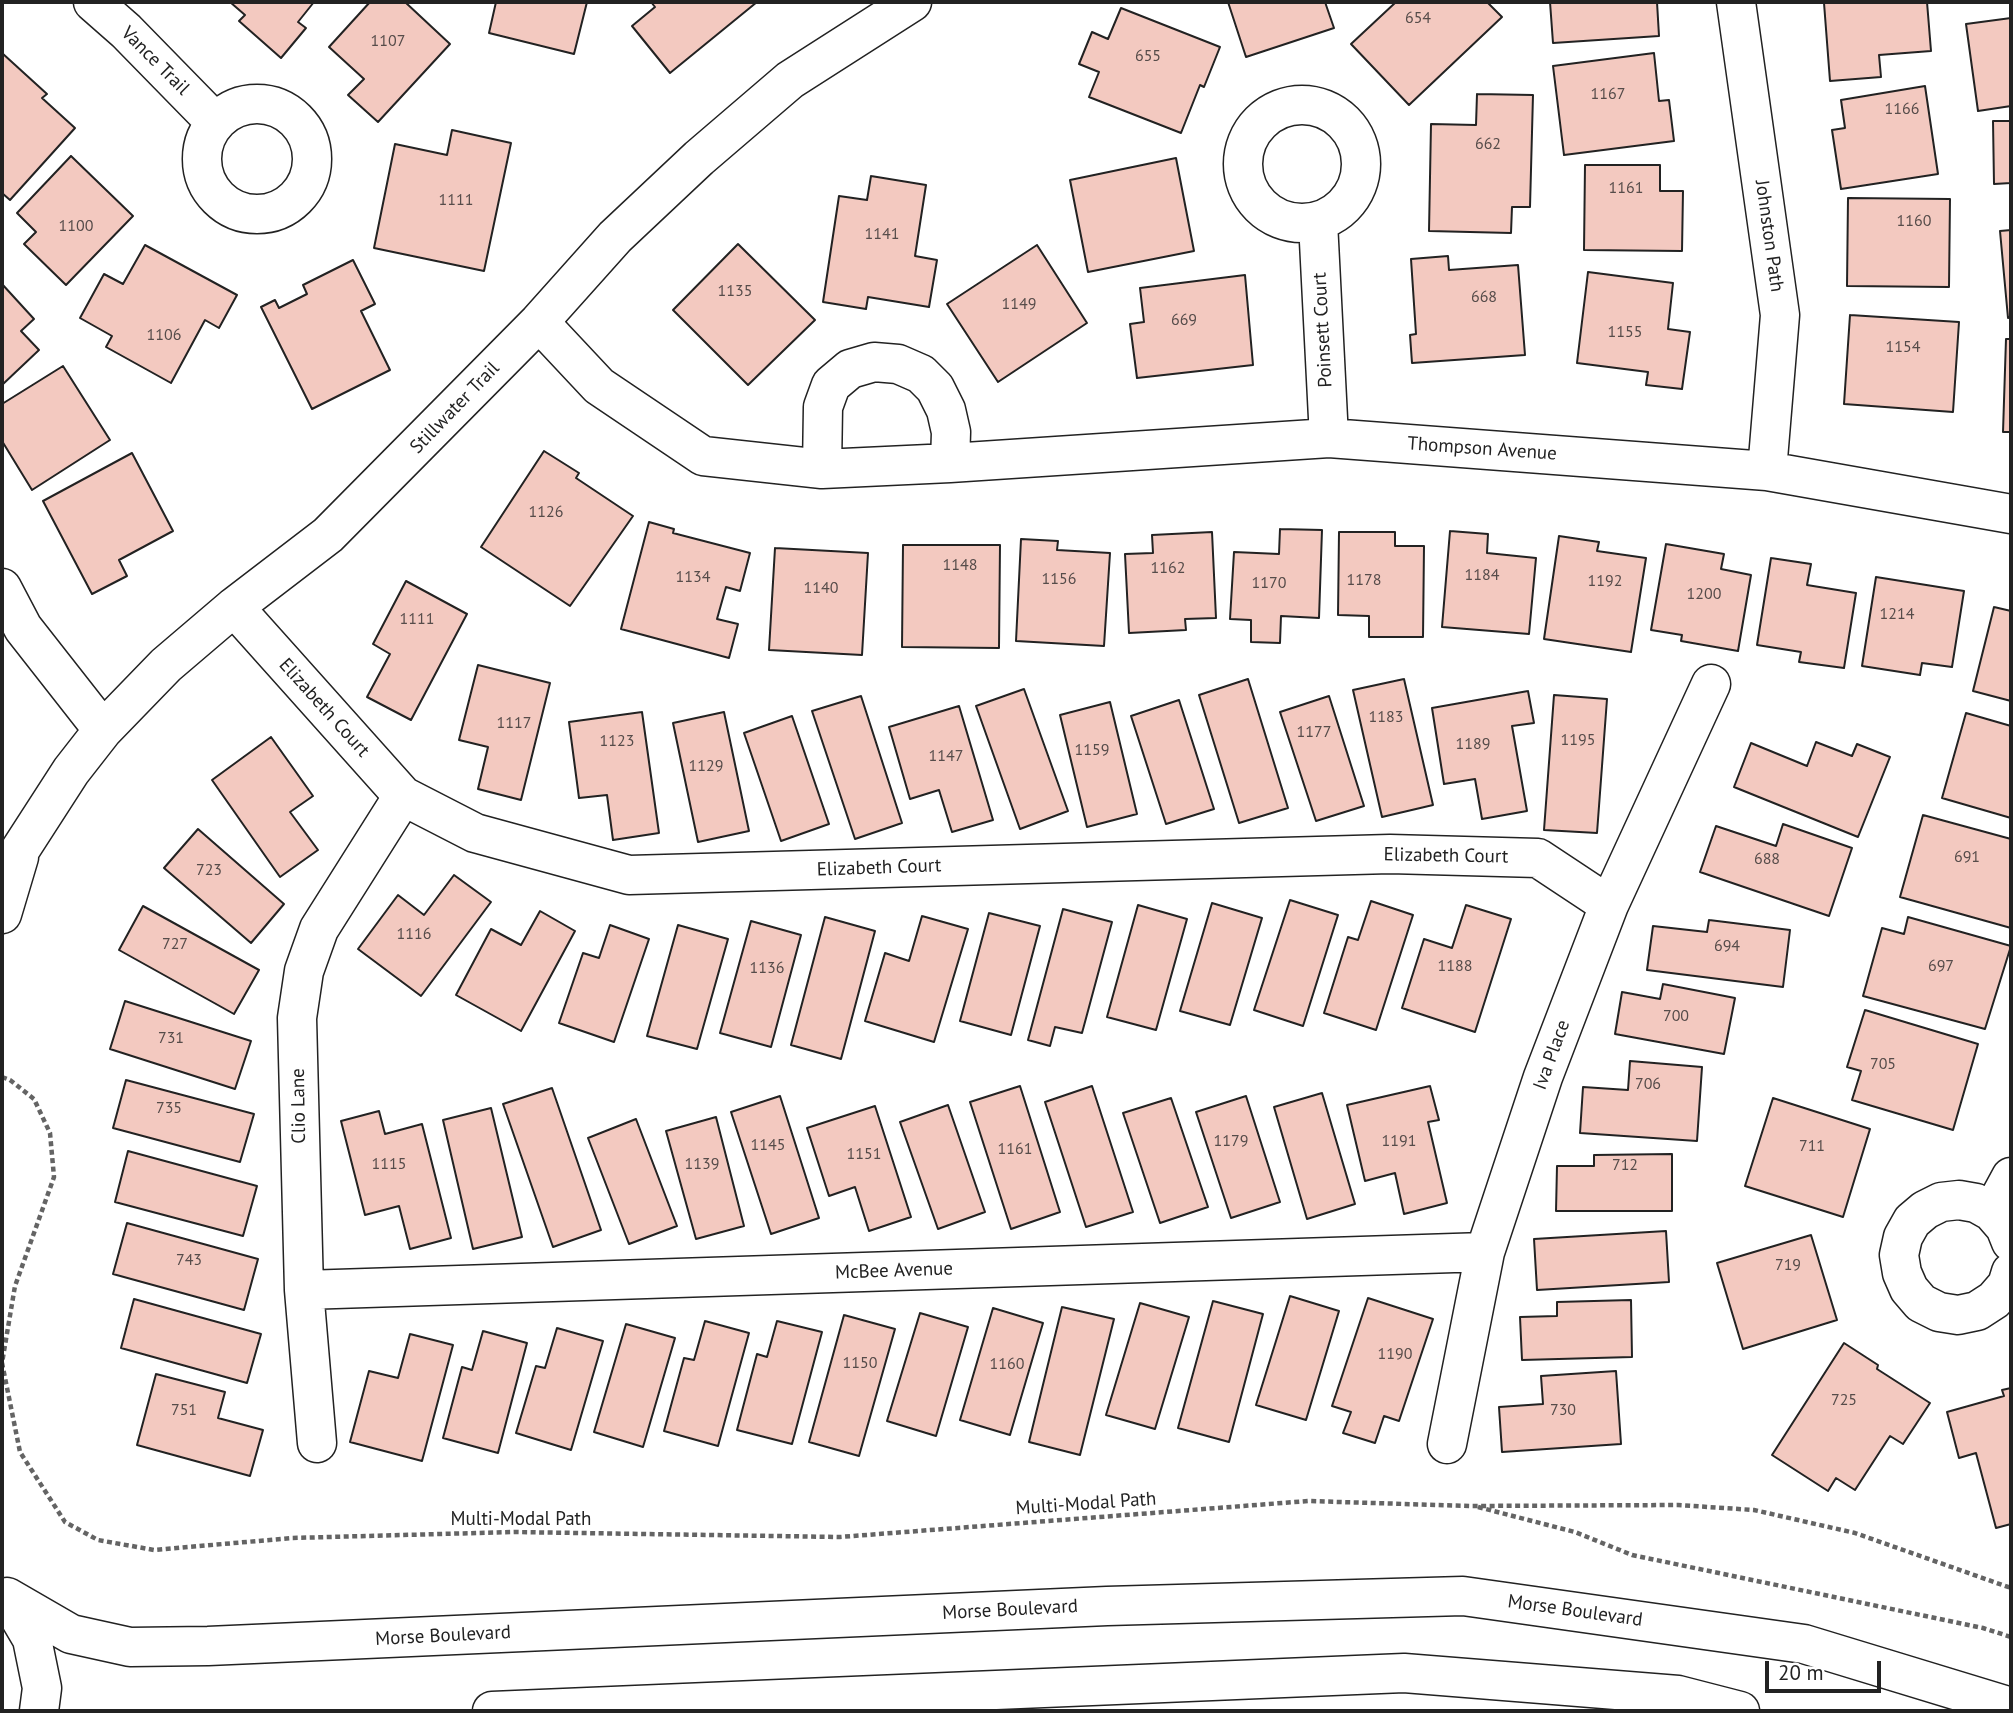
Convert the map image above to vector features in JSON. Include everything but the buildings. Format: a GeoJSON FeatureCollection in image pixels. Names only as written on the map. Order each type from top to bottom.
{"type":"FeatureCollection","features":[{"type":"Feature","properties":{"kind":"street","name":"Vance Trail"},"geometry":{"type":"LineString","coordinates":[[93,2],[126,31],[215,122]]}},
{"type":"Feature","properties":{"kind":"street","name":"Stillwater Trail"},"geometry":{"type":"LineString","coordinates":[[2,878],[71,772],[103,730],[166,665],[234,607],[328,535],[539,322],[615,237],[699,158],[790,80],[912,2]]}},
{"type":"Feature","properties":{"kind":"street","name":"Johnston Path"},"geometry":{"type":"LineString","coordinates":[[1736,2],[1780,315],[1767,471]]}},
{"type":"Feature","properties":{"kind":"street","name":"Poinsett Court"},"geometry":{"type":"LineString","coordinates":[[1318,222],[1329,438]]}},
{"type":"Feature","properties":{"kind":"street","name":"Thompson Avenue"},"geometry":{"type":"LineString","coordinates":[[539,322],[599,386],[703,456],[822,469],[1329,438],[1767,471],[2011,514]]}},
{"type":"Feature","properties":{"kind":"street"},"geometry":{"type":"LineString","coordinates":[[822,469],[822,407],[831,385],[850,369],[874,362],[898,364],[921,374],[935,388],[949,421],[950,463]]}},
{"type":"Feature","properties":{"kind":"street"},"geometry":{"type":"LineString","coordinates":[[2,588],[23,628],[103,730]]}},
{"type":"Feature","properties":{"kind":"street","name":"Elizabeth Court"},"geometry":{"type":"LineString","coordinates":[[234,607],[403,796],[475,833],[629,875],[1390,854],[1538,858],[1609,905]]}},
{"type":"Feature","properties":{"kind":"street","name":"Iva Place"},"geometry":{"type":"LineString","coordinates":[[1447,1444],[1485,1252],[1543,1077],[1609,905],[1711,684]]}},
{"type":"Feature","properties":{"kind":"street","name":"Clio Lane"},"geometry":{"type":"LineString","coordinates":[[317,1443],[303,1290],[297,1018],[304,971],[319,929],[403,796]]}},
{"type":"Feature","properties":{"kind":"street","name":"Stillwater Trail"},"geometry":{"type":"LineString","coordinates":[[2,914],[24,841]]}},
{"type":"Feature","properties":{"kind":"street"},"geometry":{"type":"LineString","coordinates":[[2002,1227],[2011,1177]]}},
{"type":"Feature","properties":{"kind":"street"},"geometry":{"type":"LineString","coordinates":[[2002,1227],[1976,1203],[1959,1200],[1941,1202],[1925,1210],[1912,1222],[1903,1237],[1899,1255],[1902,1273],[1909,1289],[1921,1303],[1939,1312],[1958,1315],[1978,1311],[1994,1300],[2007,1285],[2011,1272]]}},
{"type":"Feature","properties":{"kind":"street","name":"McBee Avenue"},"geometry":{"type":"LineString","coordinates":[[303,1290],[1485,1252]]}},
{"type":"Feature","properties":{"kind":"street"},"geometry":{"type":"LineString","coordinates":[[4,1594],[32,1639],[42,1688],[39,1711]]}},
{"type":"Feature","properties":{"kind":"street","name":"Morse Boulevard"},"geometry":{"type":"LineString","coordinates":[[4,1594],[71,1634],[130,1647],[222,1646],[1093,1607],[1463,1595],[1804,1644],[2011,1707]]}},
{"type":"Feature","properties":{"kind":"street"},"geometry":{"type":"LineString","coordinates":[[492,1711],[1404,1673],[1678,1695],[1740,1711]]}},
{"type":"Feature","properties":{"kind":"path","name":"Multi-Modal Path"},"geometry":{"type":"LineString","coordinates":[[2,1077],[34,1099],[50,1133],[54,1177],[15,1286],[2,1363],[20,1452],[65,1521],[98,1540],[154,1550],[292,1538],[514,1532],[840,1537],[1308,1502],[1470,1506]]}},
{"type":"Feature","properties":{"kind":"path"},"geometry":{"type":"LineString","coordinates":[[1470,1506],[1678,1505],[1754,1510],[1855,1533],[2011,1588]]}},
{"type":"Feature","properties":{"kind":"path"},"geometry":{"type":"LineString","coordinates":[[1470,1506],[1575,1532],[1632,1555],[1983,1628],[2011,1637]]}}]}
